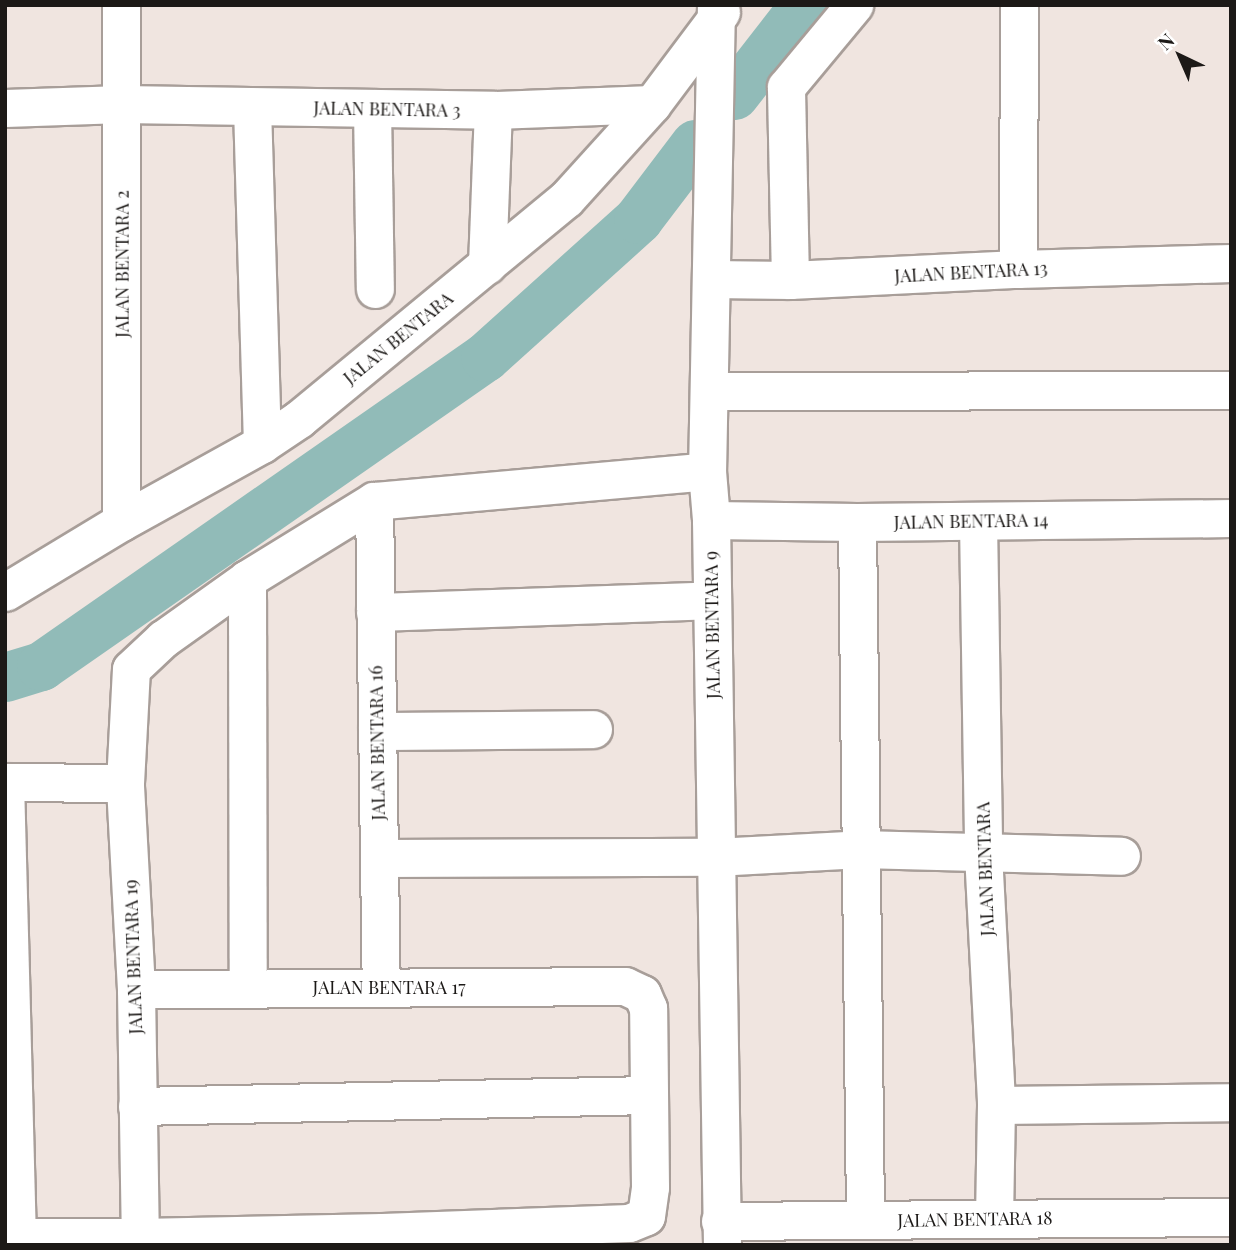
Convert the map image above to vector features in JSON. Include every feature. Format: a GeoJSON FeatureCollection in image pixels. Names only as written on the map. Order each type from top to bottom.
{"type":"FeatureCollection","features":[{"type":"Feature","properties":{"kind":"street","name":"JALAN BENTARA 2"},"geometry":{"type":"LineString","coordinates":[[121,5],[121,522]]}},
{"type":"Feature","properties":{"kind":"street"},"geometry":{"type":"LineString","coordinates":[[790,280],[786,88],[854,5]]}},
{"type":"Feature","properties":{"kind":"street"},"geometry":{"type":"LineString","coordinates":[[1018,269],[1019,5]]}},
{"type":"Feature","properties":{"kind":"street","name":"JALAN BENTARA"},"geometry":{"type":"LineString","coordinates":[[5,592],[121,522],[261,444],[299,419],[566,199],[652,104],[720,9]]}},
{"type":"Feature","properties":{"kind":"street","name":"JALAN BENTARA 9"},"geometry":{"type":"LineString","coordinates":[[720,9],[708,471],[711,520],[721,1233]]}},
{"type":"Feature","properties":{"kind":"street","name":"JALAN BENTARA 3"},"geometry":{"type":"LineString","coordinates":[[5,108],[122,104],[493,110],[652,104]]}},
{"type":"Feature","properties":{"kind":"street"},"geometry":{"type":"LineString","coordinates":[[252,107],[261,444]]}},
{"type":"Feature","properties":{"kind":"street"},"geometry":{"type":"LineString","coordinates":[[372,108],[375,289]]}},
{"type":"Feature","properties":{"kind":"street"},"geometry":{"type":"LineString","coordinates":[[487,265],[493,110]]}},
{"type":"Feature","properties":{"kind":"street","name":"JALAN BENTARA 13"},"geometry":{"type":"LineString","coordinates":[[711,279],[790,280],[1018,269],[1231,263]]}},
{"type":"Feature","properties":{"kind":"street"},"geometry":{"type":"LineString","coordinates":[[711,391],[1231,390]]}},
{"type":"Feature","properties":{"kind":"street"},"geometry":{"type":"LineString","coordinates":[[248,988],[247,579],[374,501],[708,471]]}},
{"type":"Feature","properties":{"kind":"street","name":"JALAN BENTARA 16"},"geometry":{"type":"LineString","coordinates":[[374,501],[381,986]]}},
{"type":"Feature","properties":{"kind":"street","name":"JALAN BENTARA 14"},"geometry":{"type":"LineString","coordinates":[[711,520],[857,522],[1231,518]]}},
{"type":"Feature","properties":{"kind":"street","name":"JALAN BENTARA"},"geometry":{"type":"LineString","coordinates":[[978,521],[983,853],[996,1105],[994,1218]]}},
{"type":"Feature","properties":{"kind":"street"},"geometry":{"type":"LineString","coordinates":[[857,522],[865,1220]]}},
{"type":"Feature","properties":{"kind":"street","name":"JALAN BENTARA 19"},"geometry":{"type":"LineString","coordinates":[[140,1241],[136,989],[125,783],[131,669],[163,639],[247,579]]}},
{"type":"Feature","properties":{"kind":"street"},"geometry":{"type":"LineString","coordinates":[[376,612],[711,600]]}},
{"type":"Feature","properties":{"kind":"street"},"geometry":{"type":"LineString","coordinates":[[377,731],[593,729]]}},
{"type":"Feature","properties":{"kind":"street"},"geometry":{"type":"LineString","coordinates":[[125,783],[5,782],[13,1239],[140,1241],[509,1236],[629,1223],[646,1216],[650,1187],[649,1095],[137,1106]]}},
{"type":"Feature","properties":{"kind":"street"},"geometry":{"type":"LineString","coordinates":[[379,858],[715,858],[862,849],[1121,856]]}},
{"type":"Feature","properties":{"kind":"street","name":"JALAN BENTARA 17"},"geometry":{"type":"LineString","coordinates":[[136,989],[625,986],[642,994],[649,1008],[649,1095]]}},
{"type":"Feature","properties":{"kind":"street"},"geometry":{"type":"LineString","coordinates":[[996,1105],[1231,1102]]}},
{"type":"Feature","properties":{"kind":"street","name":"JALAN BENTARA 18"},"geometry":{"type":"LineString","coordinates":[[721,1233],[865,1220],[1231,1217]]}},
{"type":"Feature","properties":{"kind":"waterway"},"geometry":{"type":"LineString","coordinates":[[734,95],[804,5]]}},
{"type":"Feature","properties":{"kind":"waterway"},"geometry":{"type":"LineString","coordinates":[[5,677],[41,666],[485,357],[638,219],[695,144]]}}]}
